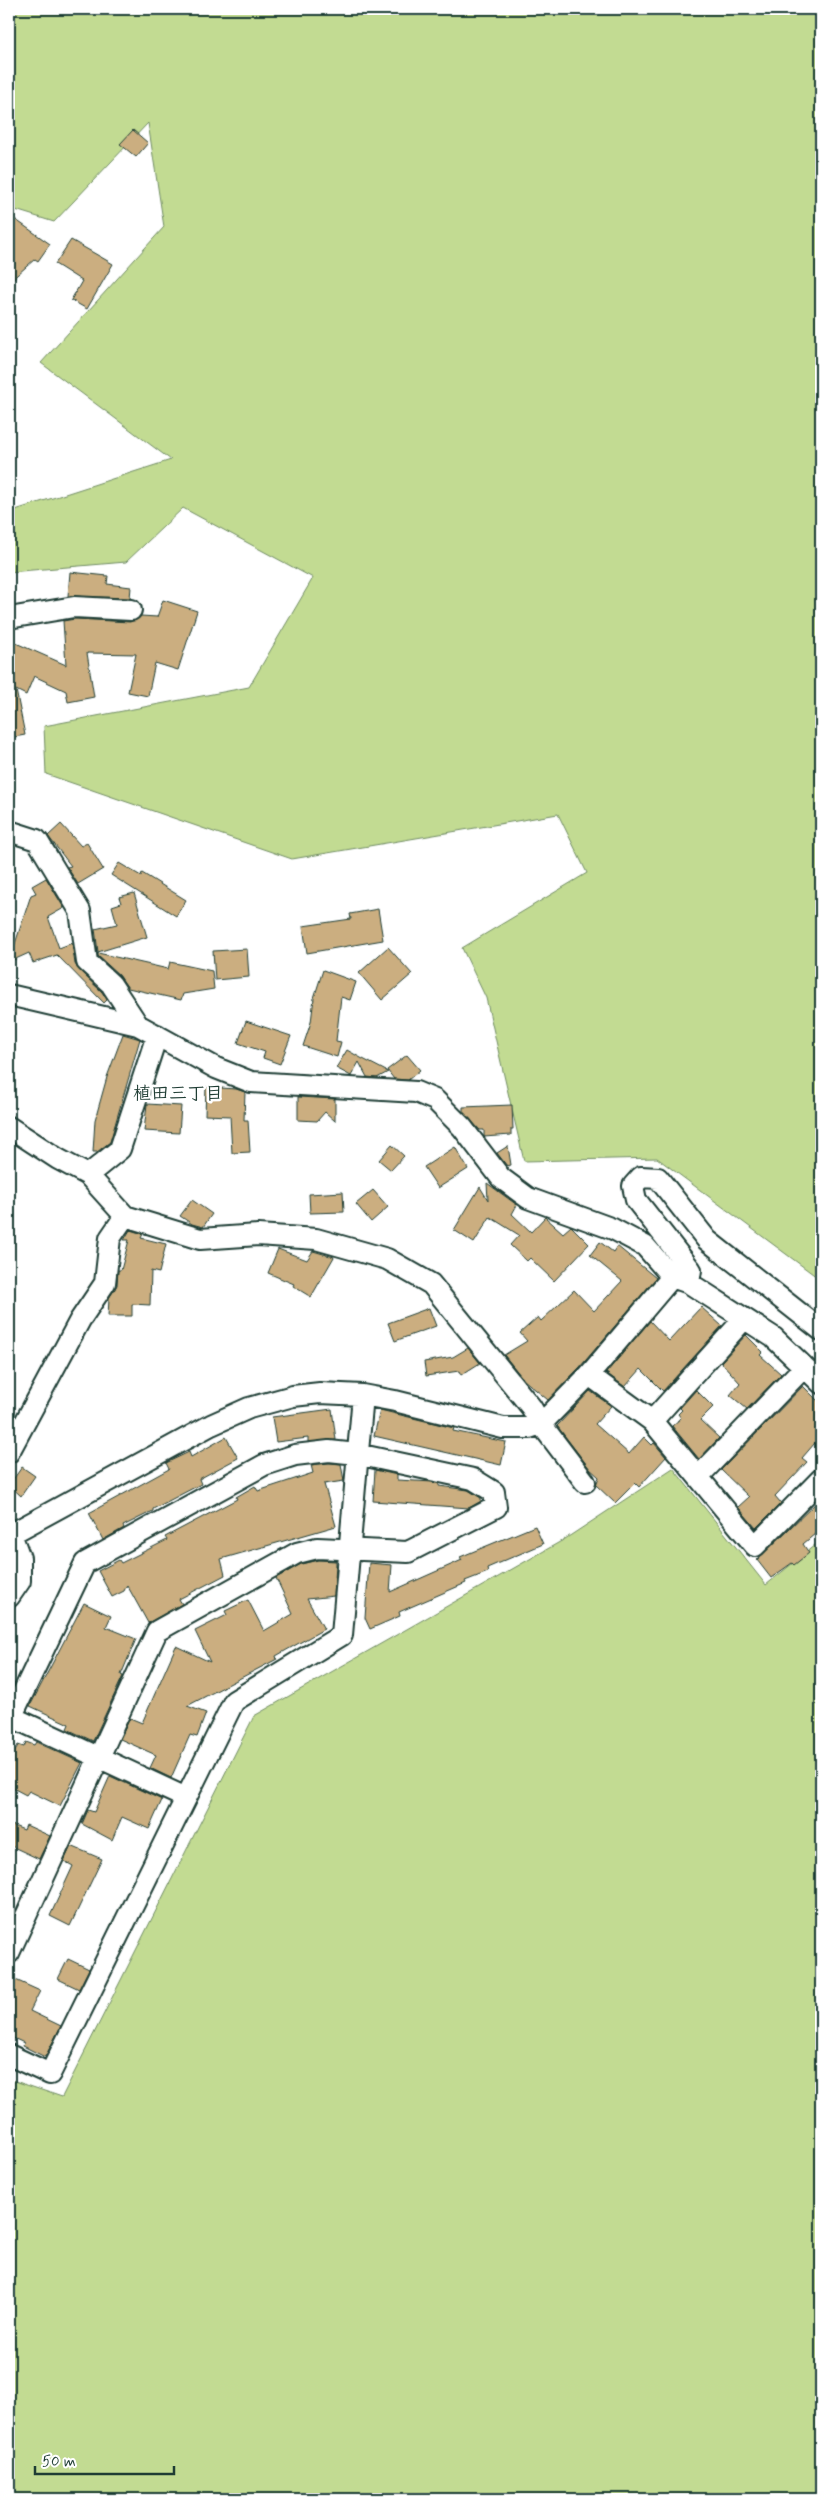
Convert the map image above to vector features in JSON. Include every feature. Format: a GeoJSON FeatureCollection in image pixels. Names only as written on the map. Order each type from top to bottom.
{"type":"FeatureCollection","features":[{"type":"Feature","properties":{"kind":"street"},"geometry":{"type":"LineString","coordinates":[[9,618],[74,606],[131,610]]}},
{"type":"Feature","properties":{"kind":"street"},"geometry":{"type":"LineString","coordinates":[[9,831],[37,840],[80,911],[87,962],[111,984],[138,1025]]}},
{"type":"Feature","properties":{"kind":"street"},"geometry":{"type":"LineString","coordinates":[[9,995],[138,1025],[216,1068],[251,1082],[416,1092],[435,1100],[462,1127],[501,1178],[528,1198],[613,1229],[645,1246],[681,1280],[773,1338],[821,1383]]}},
{"type":"Feature","properties":{"kind":"street"},"geometry":{"type":"LineString","coordinates":[[88,1175],[120,1149],[157,1035]]}},
{"type":"Feature","properties":{"kind":"street"},"geometry":{"type":"LineString","coordinates":[[9,1127],[58,1159],[88,1175],[125,1216],[200,1239],[258,1235],[316,1239],[387,1259],[431,1284],[531,1407],[541,1424],[585,1482]]}},
{"type":"Feature","properties":{"kind":"street"},"geometry":{"type":"LineString","coordinates":[[9,1597],[20,1581],[20,1558],[10,1535],[211,1425],[249,1408],[293,1396],[320,1393],[363,1395],[504,1428],[529,1428],[541,1424],[691,1270],[636,1200],[633,1186],[641,1177],[658,1178],[707,1240],[821,1330]]}},
{"type":"Feature","properties":{"kind":"street"},"geometry":{"type":"LineString","coordinates":[[9,1452],[80,1320],[105,1283],[110,1238],[125,1216]]}},
{"type":"Feature","properties":{"kind":"street"},"geometry":{"type":"LineString","coordinates":[[652,1421],[744,1319]]}},
{"type":"Feature","properties":{"kind":"street"},"geometry":{"type":"LineString","coordinates":[[699,1476],[804,1367]]}},
{"type":"Feature","properties":{"kind":"street"},"geometry":{"type":"LineString","coordinates":[[589,1375],[652,1421],[755,1546],[821,1479]]}},
{"type":"Feature","properties":{"kind":"street"},"geometry":{"type":"LineString","coordinates":[[9,2055],[50,2074],[234,1701],[342,1635],[363,1395]]}},
{"type":"Feature","properties":{"kind":"street"},"geometry":{"type":"LineString","coordinates":[[9,1953],[99,1758],[157,1632],[297,1553],[317,1548],[408,1552],[496,1507],[494,1492],[473,1479],[357,1454],[329,1451],[295,1455],[264,1465],[85,1563],[10,1720],[99,1758],[186,1798]]}},
{"type":"Feature","properties":{"kind":"green space"},"geometry":{"type":"Polygon","coordinates":[[[9,9],[821,9],[821,1280],[657,1158],[524,1161],[486,998],[462,948],[587,873],[558,814],[292,859],[46,774],[44,726],[249,687],[313,578],[183,508],[126,562],[9,572],[9,512],[171,460],[41,363],[164,227],[148,123],[54,222],[9,208],[9,9]]]}},
{"type":"Feature","properties":{"kind":"green space"},"geometry":{"type":"Polygon","coordinates":[[[673,1468],[766,1585],[821,1540],[821,2499],[9,2499],[9,2079],[62,2097],[254,1716],[565,1539],[673,1468]]]}},
{"type":"Feature","properties":{"kind":"building"},"geometry":{"type":"Polygon","coordinates":[[[133,130],[148,143],[136,157],[120,144],[133,130]]]}},
{"type":"Feature","properties":{"kind":"building"},"geometry":{"type":"Polygon","coordinates":[[[9,215],[50,244],[38,261],[35,259],[9,282],[9,215]]]}},
{"type":"Feature","properties":{"kind":"building"},"geometry":{"type":"Polygon","coordinates":[[[71,240],[113,264],[87,309],[71,300],[82,281],[55,264],[71,240]]]}},
{"type":"Feature","properties":{"kind":"building"},"geometry":{"type":"Polygon","coordinates":[[[70,572],[108,576],[107,584],[131,587],[130,598],[68,596],[70,572]]]}},
{"type":"Feature","properties":{"kind":"building"},"geometry":{"type":"Polygon","coordinates":[[[163,600],[197,611],[178,670],[155,663],[148,696],[128,692],[136,654],[87,653],[94,697],[68,702],[66,691],[34,676],[26,695],[16,690],[25,735],[9,738],[9,691],[15,690],[9,687],[9,640],[66,665],[63,621],[75,619],[130,622],[141,616],[157,617],[163,600]]]}},
{"type":"Feature","properties":{"kind":"building"},"geometry":{"type":"Polygon","coordinates":[[[61,824],[81,846],[87,843],[103,869],[78,884],[67,867],[71,866],[48,836],[61,824]]]}},
{"type":"Feature","properties":{"kind":"building"},"geometry":{"type":"Polygon","coordinates":[[[119,863],[141,876],[142,873],[186,900],[176,916],[111,875],[119,863]]]}},
{"type":"Feature","properties":{"kind":"building"},"geometry":{"type":"Polygon","coordinates":[[[46,878],[64,908],[48,917],[59,948],[72,943],[75,964],[102,992],[107,1000],[104,1003],[57,955],[33,963],[29,953],[9,962],[31,895],[36,893],[32,886],[46,878]]]}},
{"type":"Feature","properties":{"kind":"building"},"geometry":{"type":"Polygon","coordinates":[[[134,893],[147,937],[98,952],[95,929],[117,924],[112,906],[121,903],[119,897],[134,893]]]}},
{"type":"Feature","properties":{"kind":"building"},"geometry":{"type":"Polygon","coordinates":[[[378,909],[383,940],[307,953],[303,926],[351,919],[350,914],[378,909]]]}},
{"type":"Feature","properties":{"kind":"building"},"geometry":{"type":"Polygon","coordinates":[[[388,947],[412,974],[382,1000],[359,973],[388,947]]]}},
{"type":"Feature","properties":{"kind":"building"},"geometry":{"type":"Polygon","coordinates":[[[247,949],[249,977],[215,980],[213,951],[247,949]]]}},
{"type":"Feature","properties":{"kind":"building"},"geometry":{"type":"Polygon","coordinates":[[[98,953],[168,969],[170,962],[212,971],[214,989],[183,994],[181,1000],[128,988],[119,975],[98,956],[98,953]]]}},
{"type":"Feature","properties":{"kind":"building"},"geometry":{"type":"Polygon","coordinates":[[[323,970],[356,982],[350,1000],[341,997],[336,1041],[341,1042],[337,1057],[303,1046],[311,1022],[314,998],[323,970]]]}},
{"type":"Feature","properties":{"kind":"building"},"geometry":{"type":"Polygon","coordinates":[[[246,1021],[291,1036],[280,1064],[263,1058],[265,1052],[238,1043],[246,1021]]]}},
{"type":"Feature","properties":{"kind":"building"},"geometry":{"type":"Polygon","coordinates":[[[123,1034],[140,1039],[110,1142],[97,1152],[93,1152],[95,1120],[107,1077],[123,1034]]]}},
{"type":"Feature","properties":{"kind":"building"},"geometry":{"type":"Polygon","coordinates":[[[347,1050],[388,1072],[377,1078],[367,1077],[359,1062],[351,1076],[336,1068],[347,1050]]]}},
{"type":"Feature","properties":{"kind":"building"},"geometry":{"type":"Polygon","coordinates":[[[407,1055],[420,1070],[408,1080],[394,1079],[387,1070],[407,1055]]]}},
{"type":"Feature","properties":{"kind":"building"},"geometry":{"type":"Polygon","coordinates":[[[206,1087],[236,1089],[245,1092],[244,1120],[248,1120],[250,1152],[232,1153],[230,1116],[205,1115],[206,1087]]]}},
{"type":"Feature","properties":{"kind":"building"},"geometry":{"type":"Polygon","coordinates":[[[298,1097],[335,1099],[335,1121],[325,1112],[317,1121],[298,1120],[298,1097]]]}},
{"type":"Feature","properties":{"kind":"building"},"geometry":{"type":"Polygon","coordinates":[[[147,1104],[181,1106],[179,1133],[144,1131],[147,1104]]]}},
{"type":"Feature","properties":{"kind":"building"},"geometry":{"type":"Polygon","coordinates":[[[512,1105],[513,1129],[511,1129],[511,1135],[484,1137],[484,1130],[480,1130],[463,1112],[463,1107],[512,1105]]]}},
{"type":"Feature","properties":{"kind":"building"},"geometry":{"type":"Polygon","coordinates":[[[392,1145],[404,1156],[391,1170],[379,1160],[392,1145]]]}},
{"type":"Feature","properties":{"kind":"building"},"geometry":{"type":"Polygon","coordinates":[[[508,1146],[511,1165],[507,1166],[497,1153],[508,1146]]]}},
{"type":"Feature","properties":{"kind":"building"},"geometry":{"type":"Polygon","coordinates":[[[455,1147],[468,1169],[438,1188],[424,1167],[455,1147]]]}},
{"type":"Feature","properties":{"kind":"building"},"geometry":{"type":"Polygon","coordinates":[[[487,1183],[517,1205],[512,1214],[531,1232],[545,1217],[563,1233],[571,1226],[589,1244],[554,1281],[530,1258],[527,1261],[510,1245],[519,1235],[490,1217],[474,1243],[454,1230],[480,1187],[488,1200],[487,1183]]]}},
{"type":"Feature","properties":{"kind":"building"},"geometry":{"type":"Polygon","coordinates":[[[373,1190],[388,1207],[371,1222],[356,1204],[373,1190]]]}},
{"type":"Feature","properties":{"kind":"building"},"geometry":{"type":"Polygon","coordinates":[[[343,1192],[344,1212],[310,1213],[309,1194],[343,1192]]]}},
{"type":"Feature","properties":{"kind":"building"},"geometry":{"type":"Polygon","coordinates":[[[192,1200],[212,1214],[203,1227],[192,1224],[180,1216],[192,1200]]]}},
{"type":"Feature","properties":{"kind":"building"},"geometry":{"type":"Polygon","coordinates":[[[130,1230],[143,1234],[141,1238],[166,1244],[159,1273],[151,1271],[150,1305],[132,1304],[132,1316],[108,1316],[109,1298],[117,1285],[118,1270],[121,1270],[129,1240],[124,1240],[130,1230]]]}},
{"type":"Feature","properties":{"kind":"building"},"geometry":{"type":"Polygon","coordinates":[[[600,1242],[613,1252],[617,1246],[656,1278],[580,1367],[548,1400],[524,1380],[504,1355],[527,1341],[520,1333],[538,1317],[541,1321],[574,1290],[594,1311],[622,1281],[590,1255],[600,1242]]]}},
{"type":"Feature","properties":{"kind":"building"},"geometry":{"type":"Polygon","coordinates":[[[278,1249],[307,1260],[313,1251],[334,1257],[311,1297],[293,1286],[294,1284],[268,1273],[278,1249]]]}},
{"type":"Feature","properties":{"kind":"building"},"geometry":{"type":"Polygon","coordinates":[[[701,1307],[722,1326],[663,1391],[641,1369],[625,1387],[606,1373],[650,1321],[669,1341],[701,1307]]]}},
{"type":"Feature","properties":{"kind":"building"},"geometry":{"type":"Polygon","coordinates":[[[429,1308],[436,1326],[395,1341],[388,1323],[429,1308]]]}},
{"type":"Feature","properties":{"kind":"building"},"geometry":{"type":"Polygon","coordinates":[[[746,1335],[763,1352],[760,1355],[781,1374],[747,1409],[730,1395],[740,1383],[721,1362],[746,1335]]]}},
{"type":"Feature","properties":{"kind":"building"},"geometry":{"type":"Polygon","coordinates":[[[468,1348],[480,1363],[461,1375],[459,1371],[426,1376],[424,1362],[453,1357],[468,1348]]]}},
{"type":"Feature","properties":{"kind":"building"},"geometry":{"type":"Polygon","coordinates":[[[803,1386],[821,1404],[821,1436],[802,1458],[807,1462],[775,1496],[781,1503],[756,1528],[738,1507],[749,1497],[721,1470],[803,1386]]]}},
{"type":"Feature","properties":{"kind":"building"},"geometry":{"type":"Polygon","coordinates":[[[696,1390],[713,1407],[700,1420],[719,1438],[699,1459],[672,1426],[681,1418],[678,1414],[682,1410],[680,1408],[696,1390]]]}},
{"type":"Feature","properties":{"kind":"building"},"geometry":{"type":"Polygon","coordinates":[[[590,1391],[611,1406],[595,1424],[629,1454],[644,1437],[652,1445],[654,1443],[666,1457],[639,1487],[635,1483],[615,1503],[596,1485],[599,1477],[590,1469],[557,1426],[590,1391]]]}},
{"type":"Feature","properties":{"kind":"building"},"geometry":{"type":"Polygon","coordinates":[[[332,1409],[336,1440],[308,1442],[308,1438],[276,1442],[272,1417],[332,1409]]]}},
{"type":"Feature","properties":{"kind":"building"},"geometry":{"type":"Polygon","coordinates":[[[380,1410],[454,1428],[453,1431],[506,1442],[501,1465],[374,1436],[380,1410]]]}},
{"type":"Feature","properties":{"kind":"building"},"geometry":{"type":"Polygon","coordinates":[[[226,1437],[238,1458],[199,1479],[201,1484],[123,1526],[124,1528],[103,1540],[89,1513],[169,1469],[166,1463],[189,1452],[191,1457],[226,1437]]]}},
{"type":"Feature","properties":{"kind":"building"},"geometry":{"type":"Polygon","coordinates":[[[341,1464],[344,1481],[324,1484],[336,1526],[221,1559],[225,1575],[179,1599],[182,1604],[148,1623],[127,1585],[124,1591],[112,1597],[98,1571],[119,1560],[121,1563],[167,1540],[165,1537],[237,1499],[236,1497],[255,1486],[258,1491],[313,1473],[311,1465],[341,1464]]]}},
{"type":"Feature","properties":{"kind":"building"},"geometry":{"type":"Polygon","coordinates":[[[22,1467],[35,1476],[21,1496],[9,1485],[22,1467]]]}},
{"type":"Feature","properties":{"kind":"building"},"geometry":{"type":"Polygon","coordinates":[[[375,1470],[397,1475],[397,1480],[433,1482],[439,1484],[439,1486],[468,1490],[481,1498],[481,1501],[469,1508],[373,1501],[375,1470]]]}},
{"type":"Feature","properties":{"kind":"building"},"geometry":{"type":"Polygon","coordinates":[[[821,1498],[821,1529],[803,1544],[809,1553],[794,1565],[792,1563],[771,1578],[757,1560],[821,1498]]]}},
{"type":"Feature","properties":{"kind":"building"},"geometry":{"type":"Polygon","coordinates":[[[535,1526],[543,1544],[487,1568],[488,1572],[399,1612],[400,1616],[370,1629],[365,1618],[369,1563],[392,1565],[390,1592],[462,1560],[460,1557],[535,1526]]]}},
{"type":"Feature","properties":{"kind":"building"},"geometry":{"type":"Polygon","coordinates":[[[318,1560],[336,1561],[334,1596],[307,1599],[324,1629],[276,1656],[277,1659],[187,1706],[206,1713],[197,1737],[190,1735],[171,1778],[150,1768],[156,1755],[120,1739],[130,1718],[142,1723],[176,1646],[210,1662],[195,1631],[227,1615],[225,1611],[248,1600],[264,1631],[293,1614],[276,1578],[301,1564],[318,1560]]]}},
{"type":"Feature","properties":{"kind":"building"},"geometry":{"type":"Polygon","coordinates":[[[84,1603],[111,1616],[106,1627],[136,1639],[121,1675],[123,1676],[93,1741],[67,1729],[69,1724],[30,1706],[84,1603]]]}},
{"type":"Feature","properties":{"kind":"building"},"geometry":{"type":"Polygon","coordinates":[[[26,1742],[34,1745],[36,1742],[82,1763],[60,1806],[29,1791],[26,1795],[9,1786],[9,1763],[18,1745],[24,1747],[26,1742]]]}},
{"type":"Feature","properties":{"kind":"building"},"geometry":{"type":"Polygon","coordinates":[[[110,1776],[162,1800],[149,1829],[122,1817],[112,1840],[82,1824],[88,1810],[94,1812],[110,1776]]]}},
{"type":"Feature","properties":{"kind":"building"},"geometry":{"type":"Polygon","coordinates":[[[9,1824],[24,1830],[26,1825],[50,1836],[39,1859],[9,1845],[9,1824]]]}},
{"type":"Feature","properties":{"kind":"building"},"geometry":{"type":"Polygon","coordinates":[[[71,1846],[102,1859],[70,1926],[50,1916],[73,1866],[64,1861],[71,1846]]]}},
{"type":"Feature","properties":{"kind":"building"},"geometry":{"type":"Polygon","coordinates":[[[68,1959],[89,1969],[79,1989],[58,1979],[68,1959]]]}},
{"type":"Feature","properties":{"kind":"building"},"geometry":{"type":"Polygon","coordinates":[[[9,1977],[40,1991],[30,2011],[61,2026],[45,2057],[23,2046],[24,2043],[9,2036],[9,1977]]]}},
{"type":"Feature","properties":{"kind":"district","name":"植田三丁目"},"geometry":{"type":"Point","coordinates":[178,1093]}}]}
